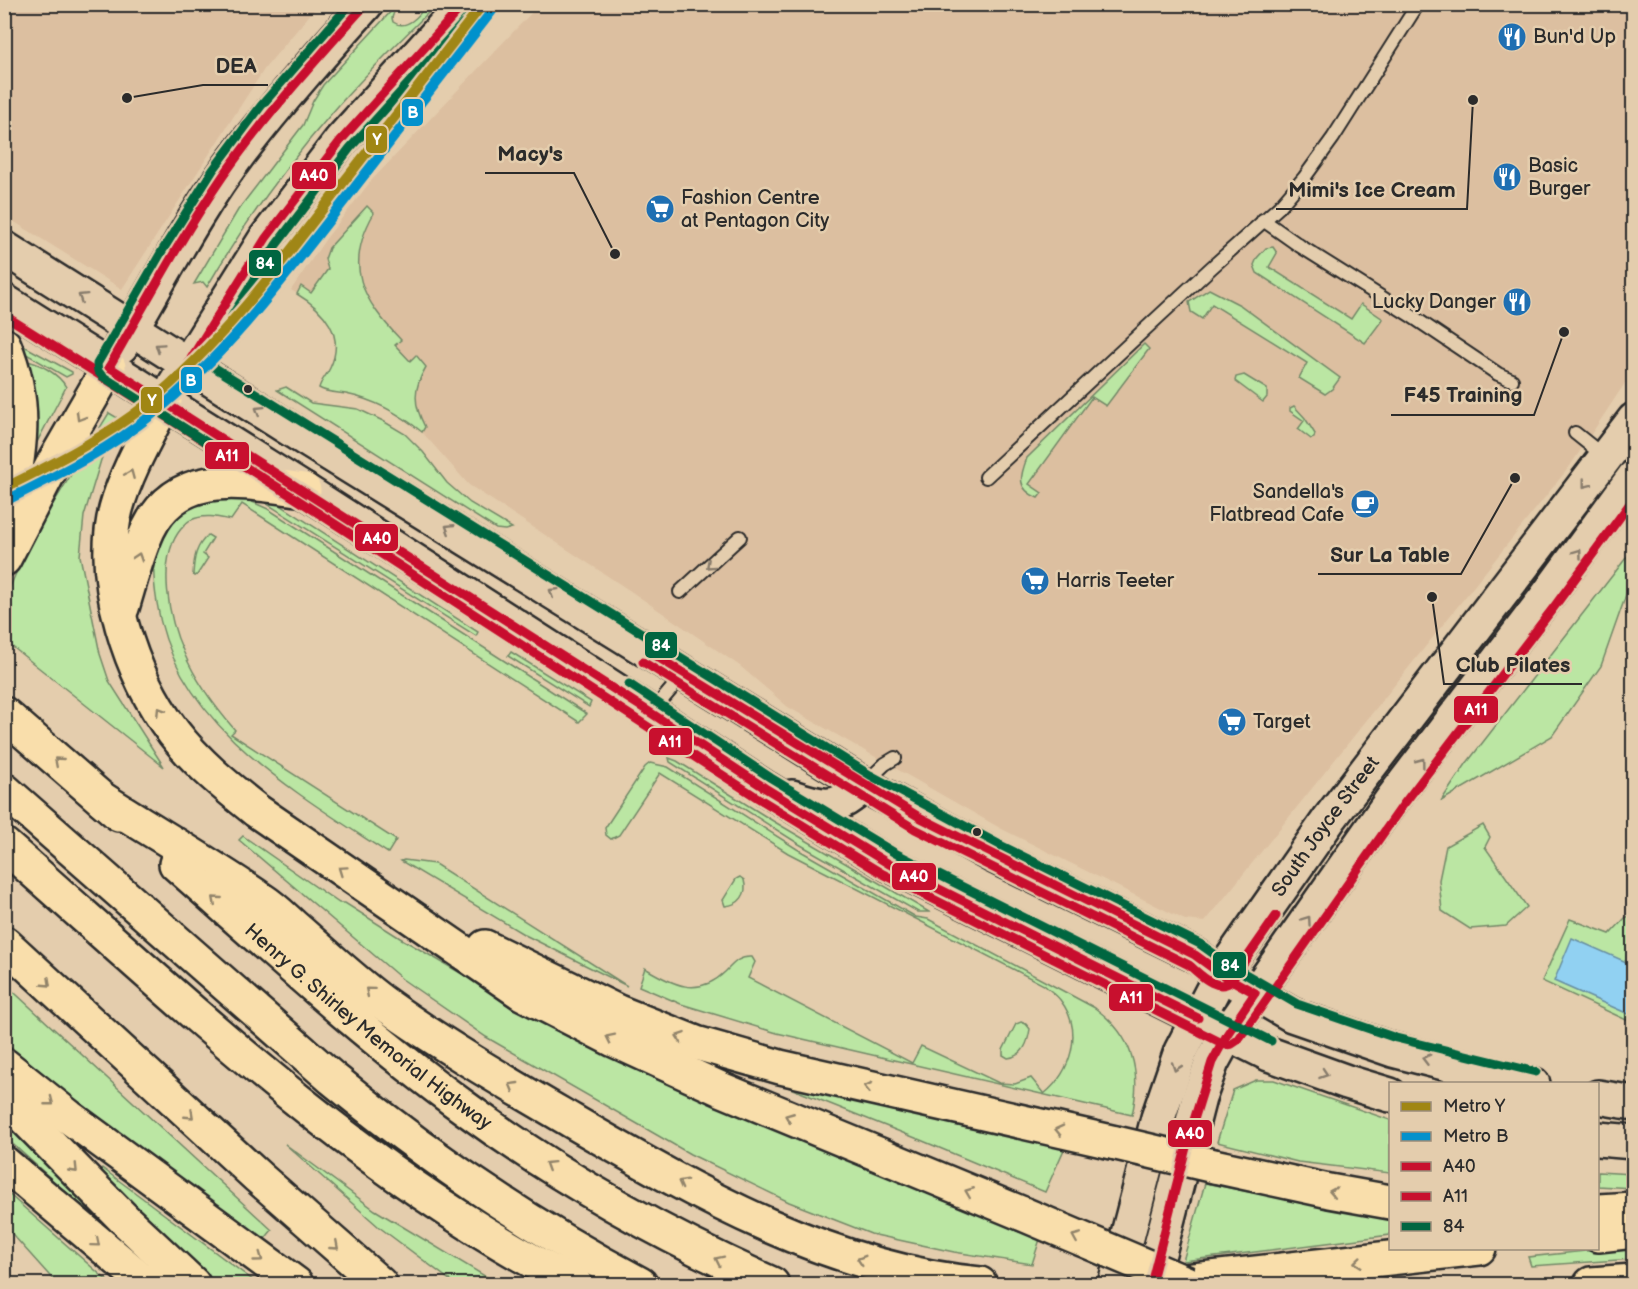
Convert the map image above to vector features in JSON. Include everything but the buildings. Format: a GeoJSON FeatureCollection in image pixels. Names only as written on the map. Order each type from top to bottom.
{"type":"FeatureCollection","features":[{"type":"Feature","properties":{"kind":"highway"},"geometry":{"type":"LineString","coordinates":[[4,345],[17,380],[21,414],[18,458],[4,530]]}},
{"type":"Feature","properties":{"kind":"highway"},"geometry":{"type":"LineString","coordinates":[[4,560],[53,464],[109,366]]}},
{"type":"Feature","properties":{"kind":"highway"},"geometry":{"type":"LineString","coordinates":[[165,401],[131,470],[116,509],[111,563],[120,613],[141,678],[173,732],[195,758],[257,811],[522,993],[604,1035],[723,1090],[1023,1214],[1167,1284],[1462,1250]]}},
{"type":"Feature","properties":{"kind":"highway"},"geometry":{"type":"LineString","coordinates":[[120,613],[148,530],[161,510],[183,491],[221,482],[304,490]]}},
{"type":"Feature","properties":{"kind":"highway","name":"Henry G. Shirley Memorial Highway"},"geometry":{"type":"LineString","coordinates":[[4,714],[369,1034],[465,1108],[517,1144],[622,1210],[725,1263],[772,1284]]}},
{"type":"Feature","properties":{"kind":"highway"},"geometry":{"type":"LineString","coordinates":[[4,790],[332,1078],[381,1118],[543,1231],[640,1284]]}},
{"type":"Feature","properties":{"kind":"highway"},"geometry":{"type":"LineString","coordinates":[[102,799],[264,901],[371,993],[416,1026],[487,1071],[642,1161],[756,1220],[825,1249],[928,1277],[980,1284]]}},
{"type":"Feature","properties":{"kind":"highway"},"geometry":{"type":"LineString","coordinates":[[4,845],[258,1067],[352,1144],[447,1211],[575,1284]]}},
{"type":"Feature","properties":{"kind":"highway"},"geometry":{"type":"LineString","coordinates":[[391,902],[581,995],[656,1028],[696,1042],[780,1067],[1214,1166],[1389,1202]]}},
{"type":"Feature","properties":{"kind":"highway"},"geometry":{"type":"LineString","coordinates":[[4,943],[250,1170],[380,1284]]}},
{"type":"Feature","properties":{"kind":"highway"},"geometry":{"type":"LineString","coordinates":[[4,1065],[69,1117],[296,1284]]}},
{"type":"Feature","properties":{"kind":"highway"},"geometry":{"type":"LineString","coordinates":[[4,1097],[193,1284]]}},
{"type":"Feature","properties":{"kind":"highway"},"geometry":{"type":"LineString","coordinates":[[4,1163],[147,1284]]}},
{"type":"Feature","properties":{"kind":"highway"},"geometry":{"type":"LineString","coordinates":[[1599,1211],[1634,1209]]}},
{"type":"Feature","properties":{"kind":"highway"},"geometry":{"type":"LineString","coordinates":[[1599,1235],[1634,1231]]}},
{"type":"Feature","properties":{"kind":"highway"},"geometry":{"type":"LineString","coordinates":[[1591,1284],[1634,1281]]}},
{"type":"Feature","properties":{"kind":"main road"},"geometry":{"type":"LineString","coordinates":[[109,366],[195,220],[240,152],[293,86],[366,4]]}},
{"type":"Feature","properties":{"kind":"main road"},"geometry":{"type":"LineString","coordinates":[[165,401],[266,238],[341,140],[464,4]]}},
{"type":"Feature","properties":{"kind":"main road"},"geometry":{"type":"LineString","coordinates":[[4,249],[684,674],[921,818],[1195,955],[1221,974],[1292,1015],[1393,1050],[1528,1082]]}},
{"type":"Feature","properties":{"kind":"main road"},"geometry":{"type":"LineString","coordinates":[[4,301],[304,490],[765,789],[889,864],[1269,1054],[1389,1095]]}},
{"type":"Feature","properties":{"kind":"main road","name":"South Joyce Street"},"geometry":{"type":"LineString","coordinates":[[1167,1284],[1199,1098],[1212,1062],[1380,784],[1622,469],[1634,420]]}},
{"type":"Feature","properties":{"kind":"main road"},"geometry":{"type":"LineString","coordinates":[[765,789],[812,804],[825,805],[847,800],[864,784]]}},
{"type":"Feature","properties":{"kind":"main road","name":"South Joyce Street"},"geometry":{"type":"LineString","coordinates":[[1115,1284],[1158,1118],[1181,1051],[1198,1017],[1221,974],[1330,818],[1380,784]]}},
{"type":"Feature","properties":{"kind":"main road"},"geometry":{"type":"LineString","coordinates":[[1599,1097],[1634,1103]]}},
{"type":"Feature","properties":{"kind":"main road"},"geometry":{"type":"LineString","coordinates":[[1599,1139],[1634,1142]]}},
{"type":"Feature","properties":{"kind":"lane"},"geometry":{"type":"LineString","coordinates":[[986,477],[1279,207],[1327,146],[1418,4]]}},
{"type":"Feature","properties":{"kind":"lane"},"geometry":{"type":"LineString","coordinates":[[1263,220],[1498,374],[1512,380]]}},
{"type":"Feature","properties":{"kind":"lane"},"geometry":{"type":"LineString","coordinates":[[1575,433],[1622,469]]}},
{"type":"Feature","properties":{"kind":"lane"},"geometry":{"type":"LineString","coordinates":[[680,592],[740,537]]}},
{"type":"Feature","properties":{"kind":"lane"},"geometry":{"type":"LineString","coordinates":[[651,713],[684,674]]}},
{"type":"Feature","properties":{"kind":"lane"},"geometry":{"type":"LineString","coordinates":[[864,784],[885,764],[896,758]]}},
{"type":"Feature","properties":{"kind":"shaded area"},"geometry":{"type":"Polygon","coordinates":[[[4,5],[318,5],[265,68],[122,289],[5,216],[4,5]]]}},
{"type":"Feature","properties":{"kind":"shaded area"},"geometry":{"type":"Polygon","coordinates":[[[539,5],[1633,5],[1633,371],[1570,466],[1205,922],[1185,920],[1000,828],[788,707],[740,666],[469,485],[422,432],[405,418],[369,400],[319,388],[330,368],[335,350],[332,328],[324,314],[313,303],[291,290],[325,240],[371,181],[539,5]]]}},
{"type":"Feature","properties":{"kind":"green space"},"geometry":{"type":"Polygon","coordinates":[[[425,5],[436,5],[357,85],[298,154],[265,197],[207,287],[203,282],[194,284],[238,210],[303,125],[323,85],[396,6],[393,22],[403,25],[416,18],[425,5]]]}},
{"type":"Feature","properties":{"kind":"green space"},"geometry":{"type":"Polygon","coordinates":[[[367,206],[374,213],[360,250],[361,281],[376,310],[401,340],[395,345],[410,361],[416,355],[426,367],[419,382],[416,397],[418,411],[425,427],[422,432],[395,413],[377,404],[319,388],[334,356],[334,334],[324,316],[297,294],[301,286],[311,293],[328,269],[325,259],[329,248],[367,206]]]}},
{"type":"Feature","properties":{"kind":"green space"},"geometry":{"type":"Polygon","coordinates":[[[1273,247],[1277,253],[1269,267],[1351,319],[1361,304],[1383,319],[1365,343],[1257,273],[1254,265],[1257,258],[1266,248],[1273,247]]]}},
{"type":"Feature","properties":{"kind":"green space"},"geometry":{"type":"Polygon","coordinates":[[[1209,289],[1240,305],[1340,378],[1332,389],[1325,394],[1299,378],[1307,363],[1212,304],[1202,319],[1191,312],[1189,302],[1209,289]]]}},
{"type":"Feature","properties":{"kind":"green space"},"geometry":{"type":"Polygon","coordinates":[[[1144,344],[1149,349],[1106,406],[1092,397],[1029,484],[1042,493],[1038,498],[1031,494],[1023,486],[1022,481],[1027,458],[1144,344]]]}},
{"type":"Feature","properties":{"kind":"green space"},"geometry":{"type":"Polygon","coordinates":[[[24,346],[72,374],[66,377],[21,351],[24,346]]]}},
{"type":"Feature","properties":{"kind":"green space"},"geometry":{"type":"Polygon","coordinates":[[[25,361],[48,370],[66,387],[37,442],[32,440],[25,361]]]}},
{"type":"Feature","properties":{"kind":"green space"},"geometry":{"type":"Polygon","coordinates":[[[1244,375],[1267,389],[1267,397],[1263,402],[1235,381],[1236,377],[1244,375]]]}},
{"type":"Feature","properties":{"kind":"green space"},"geometry":{"type":"Polygon","coordinates":[[[286,387],[311,403],[358,409],[405,434],[423,452],[447,483],[470,503],[512,528],[496,529],[277,390],[286,387]]]}},
{"type":"Feature","properties":{"kind":"green space"},"geometry":{"type":"Polygon","coordinates":[[[1294,406],[1315,434],[1314,438],[1311,439],[1298,429],[1304,421],[1290,411],[1290,408],[1294,406]]]}},
{"type":"Feature","properties":{"kind":"green space"},"geometry":{"type":"Polygon","coordinates":[[[109,413],[121,420],[101,460],[84,516],[80,556],[100,654],[109,681],[164,767],[5,641],[5,599],[16,573],[45,517],[109,413]]]}},
{"type":"Feature","properties":{"kind":"green space"},"geometry":{"type":"Polygon","coordinates":[[[232,493],[268,509],[587,714],[579,722],[242,504],[231,520],[206,517],[188,521],[173,542],[167,573],[168,590],[170,608],[179,640],[200,684],[235,730],[231,734],[396,840],[388,853],[315,805],[244,750],[213,719],[188,685],[168,646],[155,589],[154,566],[157,544],[182,506],[232,493]]]}},
{"type":"Feature","properties":{"kind":"green space"},"geometry":{"type":"Polygon","coordinates":[[[258,498],[271,499],[478,632],[476,636],[258,498]]]}},
{"type":"Feature","properties":{"kind":"green space"},"geometry":{"type":"Polygon","coordinates":[[[208,535],[213,538],[203,554],[208,558],[194,576],[196,552],[208,535]]]}},
{"type":"Feature","properties":{"kind":"green space"},"geometry":{"type":"Polygon","coordinates":[[[1633,549],[1633,575],[1601,666],[1552,736],[1441,801],[1466,764],[1633,549]]]}},
{"type":"Feature","properties":{"kind":"green space"},"geometry":{"type":"Polygon","coordinates":[[[511,652],[591,702],[589,707],[508,656],[511,652]]]}},
{"type":"Feature","properties":{"kind":"green space"},"geometry":{"type":"Polygon","coordinates":[[[669,758],[929,912],[918,912],[799,844],[670,762],[669,758]]]}},
{"type":"Feature","properties":{"kind":"green space"},"geometry":{"type":"Polygon","coordinates":[[[650,763],[668,767],[797,849],[916,917],[928,919],[1095,1008],[1118,1030],[1132,1056],[1136,1084],[1132,1115],[777,1033],[681,1004],[639,986],[645,968],[675,984],[695,987],[715,980],[740,959],[752,957],[755,962],[748,978],[912,1063],[921,1046],[999,1083],[1015,1084],[1031,1078],[1044,1094],[1061,1075],[1071,1051],[1073,1038],[1068,1013],[1059,999],[1044,985],[788,853],[660,773],[619,835],[611,839],[606,835],[605,828],[645,767],[650,763]]]}},
{"type":"Feature","properties":{"kind":"green space"},"geometry":{"type":"Polygon","coordinates":[[[1483,825],[1490,837],[1485,847],[1527,907],[1506,926],[1470,929],[1442,911],[1439,880],[1446,846],[1483,825]]]}},
{"type":"Feature","properties":{"kind":"green space"},"geometry":{"type":"Polygon","coordinates":[[[243,836],[339,903],[345,903],[495,993],[1041,1236],[1032,1264],[954,1252],[871,1234],[789,1202],[690,1154],[486,1037],[402,979],[239,840],[243,836]]]}},
{"type":"Feature","properties":{"kind":"green space"},"geometry":{"type":"Polygon","coordinates":[[[401,861],[435,864],[627,986],[525,935],[401,861]]]}},
{"type":"Feature","properties":{"kind":"green space"},"geometry":{"type":"Polygon","coordinates":[[[740,877],[744,880],[745,885],[742,898],[725,906],[723,900],[736,879],[740,877]]]}},
{"type":"Feature","properties":{"kind":"green space"},"geometry":{"type":"Polygon","coordinates":[[[1633,914],[1633,1023],[1542,981],[1570,919],[1610,934],[1625,918],[1633,914]]]}},
{"type":"Feature","properties":{"kind":"green space"},"geometry":{"type":"Polygon","coordinates":[[[4,983],[272,1230],[263,1241],[50,1080],[5,1042],[4,983]]]}},
{"type":"Feature","properties":{"kind":"green space"},"geometry":{"type":"Polygon","coordinates":[[[1021,1022],[1030,1029],[1026,1043],[1018,1054],[1008,1058],[1003,1055],[1003,1050],[1016,1024],[1021,1022]]]}},
{"type":"Feature","properties":{"kind":"green space"},"geometry":{"type":"Polygon","coordinates":[[[1256,1080],[1274,1080],[1389,1120],[1389,1173],[1298,1162],[1217,1142],[1233,1090],[1256,1080]]]}},
{"type":"Feature","properties":{"kind":"green space"},"geometry":{"type":"Polygon","coordinates":[[[775,1082],[1066,1145],[1045,1192],[775,1082]]]}},
{"type":"Feature","properties":{"kind":"green space"},"geometry":{"type":"Polygon","coordinates":[[[4,1118],[94,1209],[90,1214],[5,1137],[4,1118]]]}},
{"type":"Feature","properties":{"kind":"green space"},"geometry":{"type":"Polygon","coordinates":[[[285,1144],[375,1210],[498,1284],[455,1284],[379,1227],[285,1144]]]}},
{"type":"Feature","properties":{"kind":"green space"},"geometry":{"type":"Polygon","coordinates":[[[102,1168],[258,1284],[214,1284],[99,1172],[102,1168]]]}},
{"type":"Feature","properties":{"kind":"green space"},"geometry":{"type":"Polygon","coordinates":[[[1599,1172],[1633,1174],[1633,1188],[1599,1186],[1599,1172]]]}},
{"type":"Feature","properties":{"kind":"green space"},"geometry":{"type":"Polygon","coordinates":[[[1205,1183],[1389,1219],[1389,1235],[1183,1261],[1205,1183]]]}},
{"type":"Feature","properties":{"kind":"green space"},"geometry":{"type":"Polygon","coordinates":[[[4,1190],[111,1284],[57,1284],[5,1226],[4,1190]]]}},
{"type":"Feature","properties":{"kind":"green space"},"geometry":{"type":"Polygon","coordinates":[[[1633,1246],[1633,1259],[1531,1266],[1528,1257],[1599,1250],[1633,1246]]]}},
{"type":"Feature","properties":{"kind":"water"},"geometry":{"type":"Polygon","coordinates":[[[1572,938],[1633,965],[1633,1016],[1554,981],[1572,938]]]}},
{"type":"Feature","properties":{"kind":"metro line","name":"Y"},"geometry":{"type":"LineString","coordinates":[[4,488],[113,429],[146,405],[197,359],[265,283],[483,4]]}},
{"type":"Feature","properties":{"kind":"metro line","name":"B"},"geometry":{"type":"LineString","coordinates":[[9,499],[120,438],[154,413],[206,366],[276,287],[492,11]]}},
{"type":"Feature","properties":{"kind":"transit line","name":"84"},"geometry":{"type":"LineString","coordinates":[[219,450],[102,376],[97,364],[162,251],[213,170],[261,106],[350,4]]}},
{"type":"Feature","properties":{"kind":"transit line","name":"A40"},"geometry":{"type":"LineString","coordinates":[[109,367],[178,246],[239,153],[366,4]]}},
{"type":"Feature","properties":{"kind":"transit line","name":"A40"},"geometry":{"type":"LineString","coordinates":[[187,365],[266,238],[341,140],[464,4]]}},
{"type":"Feature","properties":{"kind":"transit line","name":"84"},"geometry":{"type":"LineString","coordinates":[[473,12],[350,148],[276,245],[204,361],[870,775],[1000,845],[1200,944],[1228,964],[1297,1004],[1396,1038],[1536,1072]]}},
{"type":"Feature","properties":{"kind":"transit line","name":"A11"},"geometry":{"type":"LineString","coordinates":[[4,315],[298,500],[758,798],[883,874],[1226,1045],[1238,1040],[1403,805],[1634,498]]}},
{"type":"Feature","properties":{"kind":"transit line","name":"A40"},"geometry":{"type":"LineString","coordinates":[[109,367],[765,788],[889,864],[1198,1018]]}},
{"type":"Feature","properties":{"kind":"transit line","name":"A40"},"geometry":{"type":"LineString","coordinates":[[649,652],[921,818],[1195,955],[1221,974],[1255,993]]}},
{"type":"Feature","properties":{"kind":"transit line","name":"A11"},"geometry":{"type":"LineString","coordinates":[[643,662],[915,829],[1189,965],[1214,983],[1225,985],[1230,982],[1276,916]]}},
{"type":"Feature","properties":{"kind":"transit line","name":"84"},"geometry":{"type":"LineString","coordinates":[[629,684],[771,778],[895,853],[1271,1041]]}},
{"type":"Feature","properties":{"kind":"transit line","name":"A40"},"geometry":{"type":"LineString","coordinates":[[1151,1284],[1189,1136],[1212,1062],[1255,993]]}},
{"type":"Feature","properties":{"kind":"place","name":"Bun'd Up"},"geometry":{"type":"Point","coordinates":[1512,37]}},
{"type":"Feature","properties":{"kind":"place","name":"DEA"},"geometry":{"type":"Point","coordinates":[127,98]}},
{"type":"Feature","properties":{"kind":"place","name":"Mimi's Ice Cream"},"geometry":{"type":"Point","coordinates":[1473,100]}},
{"type":"Feature","properties":{"kind":"place","name":"Basic Burger"},"geometry":{"type":"Point","coordinates":[1507,177]}},
{"type":"Feature","properties":{"kind":"place","name":"Fashion Centre at Pentagon City"},"geometry":{"type":"Point","coordinates":[660,209]}},
{"type":"Feature","properties":{"kind":"place","name":"Macy's"},"geometry":{"type":"Point","coordinates":[615,254]}},
{"type":"Feature","properties":{"kind":"place","name":"Lucky Danger"},"geometry":{"type":"Point","coordinates":[1517,302]}},
{"type":"Feature","properties":{"kind":"place","name":"F45 Training"},"geometry":{"type":"Point","coordinates":[1564,332]}},
{"type":"Feature","properties":{"kind":"place","name":"Sur La Table"},"geometry":{"type":"Point","coordinates":[1515,478]}},
{"type":"Feature","properties":{"kind":"place","name":"Sandella's Flatbread Cafe"},"geometry":{"type":"Point","coordinates":[1365,504]}},
{"type":"Feature","properties":{"kind":"place","name":"Harris Teeter"},"geometry":{"type":"Point","coordinates":[1035,581]}},
{"type":"Feature","properties":{"kind":"place","name":"Club Pilates"},"geometry":{"type":"Point","coordinates":[1432,597]}},
{"type":"Feature","properties":{"kind":"place","name":"Target"},"geometry":{"type":"Point","coordinates":[1232,722]}}]}
